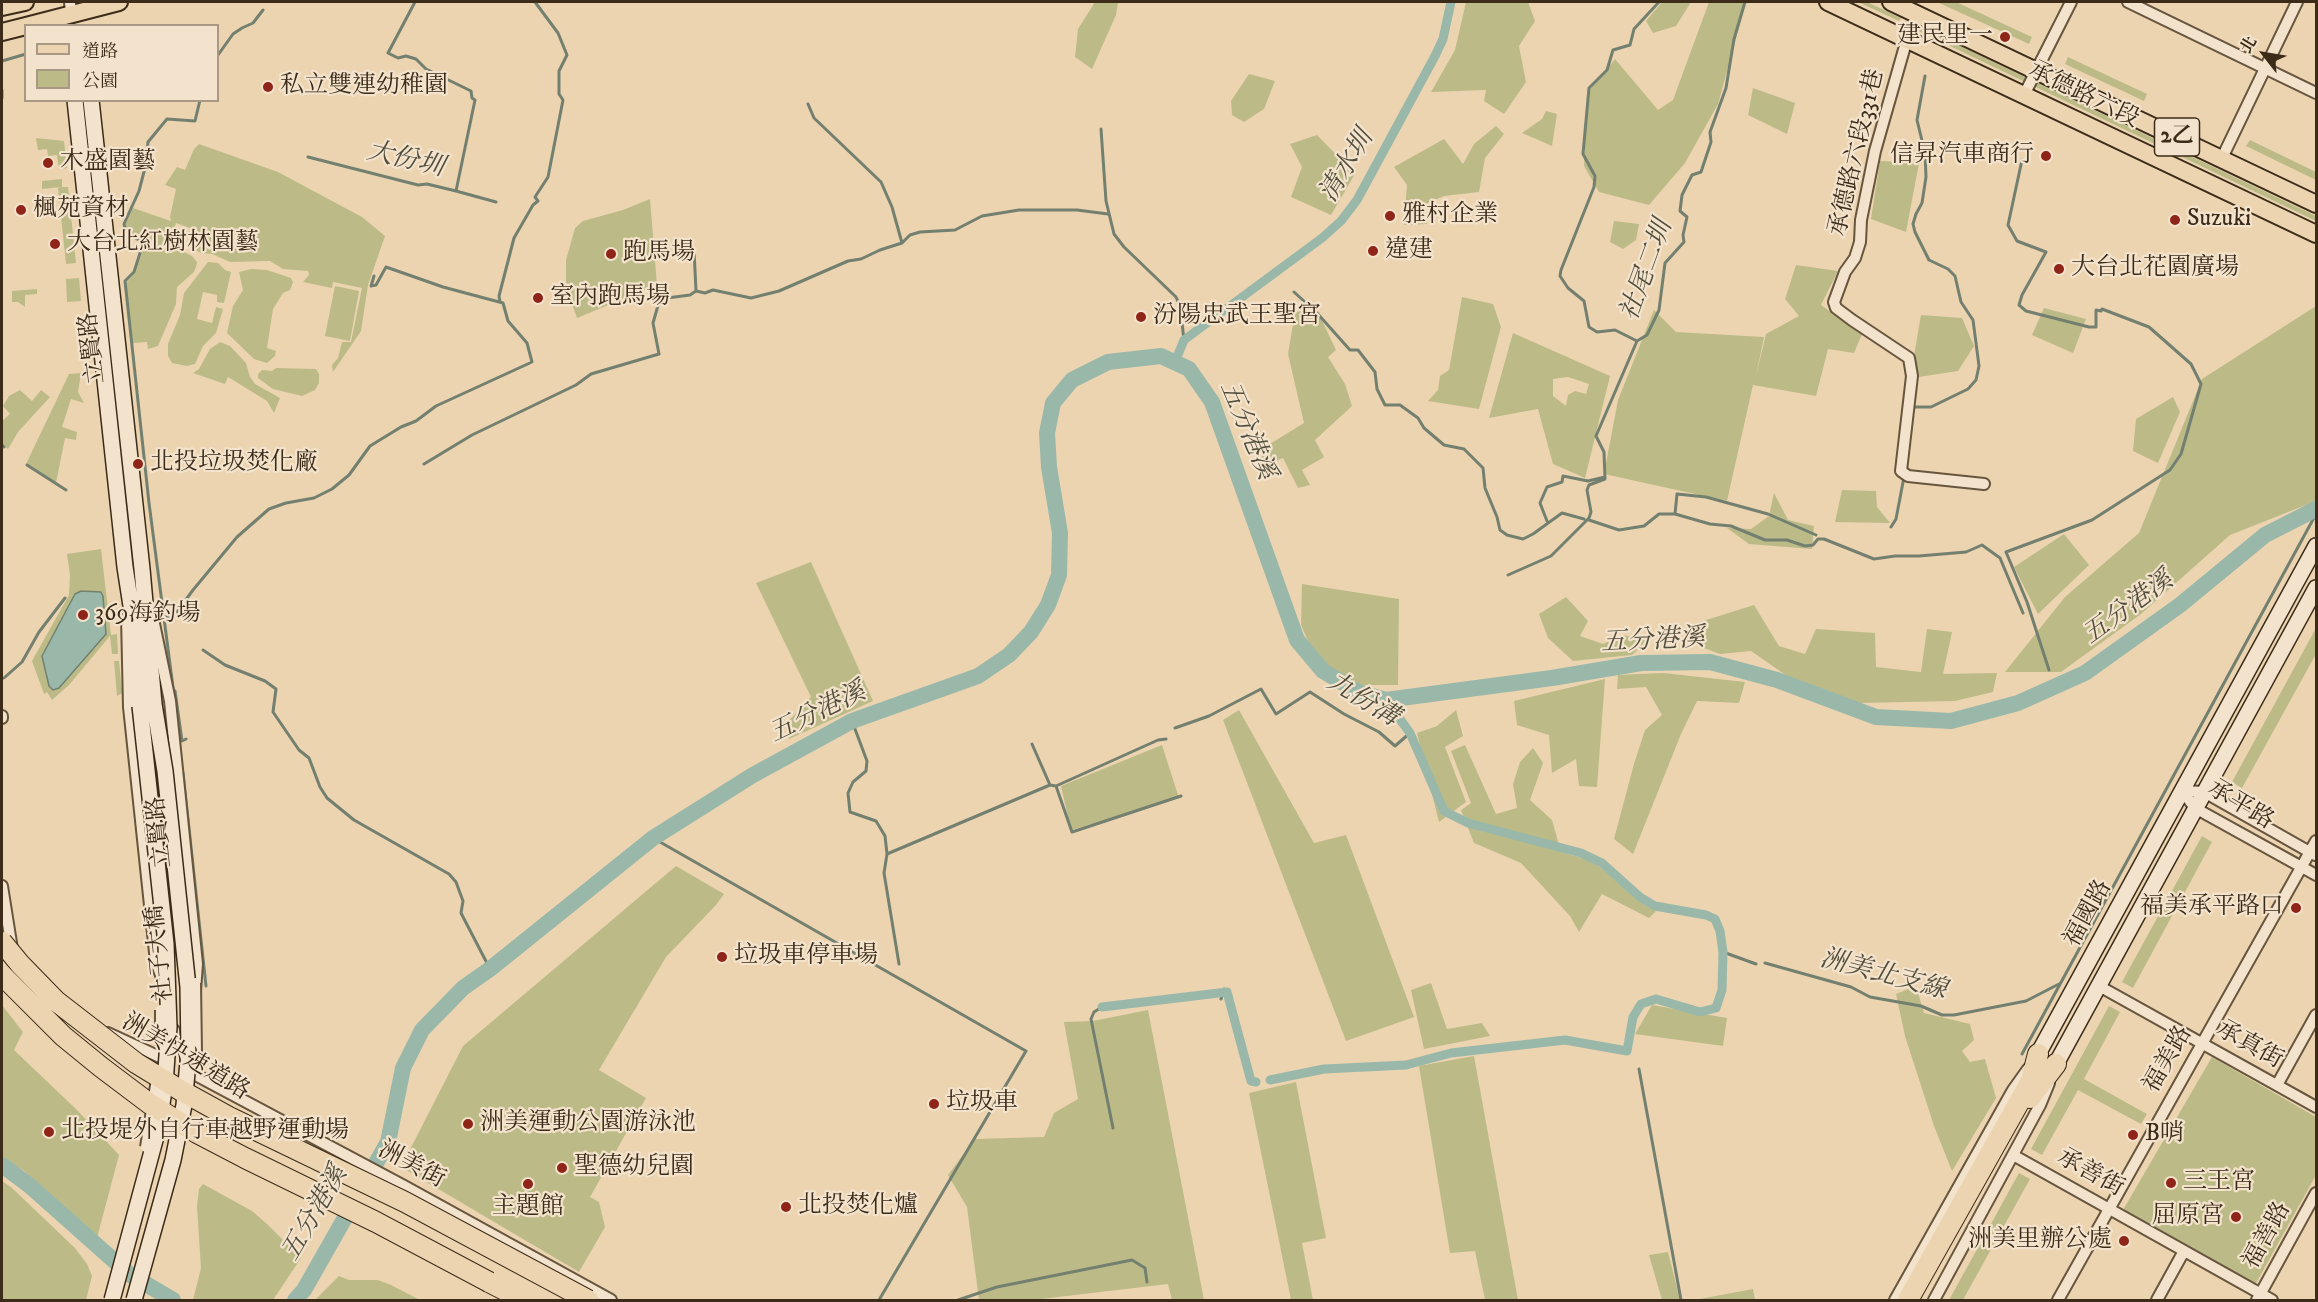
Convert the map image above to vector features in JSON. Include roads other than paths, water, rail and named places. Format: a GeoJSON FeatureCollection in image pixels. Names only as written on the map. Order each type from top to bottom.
{"type":"FeatureCollection","features":[{"type":"Feature","properties":{"kind":"highway","name":"洲美快速道路"},"geometry":{"type":"LineString","coordinates":[[5,937],[20,964],[56,1001],[136,1063],[229,1117],[405,1202],[588,1300]]}},
{"type":"Feature","properties":{"kind":"highway","name":"洲美快速道路"},"geometry":{"type":"LineString","coordinates":[[2,975],[63,1036],[100,1067],[178,1122],[524,1300]]}},
{"type":"Feature","properties":{"kind":"highway"},"geometry":{"type":"LineString","coordinates":[[1920,1300],[1944,1243],[2031,1081],[2038,1054]]}},
{"type":"Feature","properties":{"kind":"highway"},"geometry":{"type":"LineString","coordinates":[[1908,1300],[2029,1099],[2056,1064]]}},
{"type":"Feature","properties":{"kind":"highway"},"geometry":{"type":"LineString","coordinates":[[184,1068],[198,1101],[211,1117],[236,1135],[429,1231],[556,1300]]}},
{"type":"Feature","properties":{"kind":"main road"},"geometry":{"type":"LineString","coordinates":[[2,8],[26,2]]}},
{"type":"Feature","properties":{"kind":"main road"},"geometry":{"type":"LineString","coordinates":[[35,24],[119,2]]}},
{"type":"Feature","properties":{"kind":"main road","name":"承德路六段"},"geometry":{"type":"LineString","coordinates":[[1828,2],[2316,234]]}},
{"type":"Feature","properties":{"kind":"main road","name":"承德路六段"},"geometry":{"type":"LineString","coordinates":[[1891,2],[2316,204]]}},
{"type":"Feature","properties":{"kind":"main road"},"geometry":{"type":"LineString","coordinates":[[2,32],[24,26]]}},
{"type":"Feature","properties":{"kind":"street"},"geometry":{"type":"LineString","coordinates":[[2024,95],[2072,2]]}},
{"type":"Feature","properties":{"kind":"street"},"geometry":{"type":"LineString","coordinates":[[2128,2],[2316,93]]}},
{"type":"Feature","properties":{"kind":"street"},"geometry":{"type":"LineString","coordinates":[[2222,158],[2297,2]]}},
{"type":"Feature","properties":{"kind":"street","name":"承德路六段331巷"},"geometry":{"type":"LineString","coordinates":[[1907,39],[1872,161],[1861,220],[1860,242],[1855,258],[1845,272],[1834,302],[1836,308],[1852,320],[1909,358],[1912,376],[1901,471],[1908,476],[1984,484]]}},
{"type":"Feature","properties":{"kind":"street","name":"立賢路"},"geometry":{"type":"LineString","coordinates":[[75,102],[125,487]]}},
{"type":"Feature","properties":{"kind":"street","name":"立賢路"},"geometry":{"type":"LineString","coordinates":[[91,102],[136,590],[143,706]]}},
{"type":"Feature","properties":{"kind":"street","name":"福國路"},"geometry":{"type":"LineString","coordinates":[[1895,1300],[2013,1090],[2038,1054],[2316,546]]}},
{"type":"Feature","properties":{"kind":"street","name":"福國路"},"geometry":{"type":"LineString","coordinates":[[1935,1300],[2040,1105],[2056,1064],[2316,589]]}},
{"type":"Feature","properties":{"kind":"street","name":"立賢路"},"geometry":{"type":"LineString","coordinates":[[136,590],[134,625],[143,706]]}},
{"type":"Feature","properties":{"kind":"street","name":"立賢路"},"geometry":{"type":"LineString","coordinates":[[136,590],[127,614],[129,707],[156,962],[169,995],[184,1068]]}},
{"type":"Feature","properties":{"kind":"street","name":"立賢路"},"geometry":{"type":"LineString","coordinates":[[136,590],[151,612],[170,701],[197,963],[195,996],[184,1068]]}},
{"type":"Feature","properties":{"kind":"street"},"geometry":{"type":"LineString","coordinates":[[105,1300],[146,1145],[154,1107],[160,1052],[162,985],[143,706]]}},
{"type":"Feature","properties":{"kind":"street","name":"社子大橋"},"geometry":{"type":"LineString","coordinates":[[135,1300],[173,1160],[184,1105],[189,1052],[188,987],[165,771],[143,706]]}},
{"type":"Feature","properties":{"kind":"street","name":"社子大橋"},"geometry":{"type":"LineString","coordinates":[[112,1300],[158,1129],[165,1084],[169,1028],[166,944],[143,706]]}},
{"type":"Feature","properties":{"kind":"street"},"geometry":{"type":"LineString","coordinates":[[142,1300],[179,1161],[191,1106],[196,1052],[195,986],[178,836],[165,771]]}},
{"type":"Feature","properties":{"kind":"street","name":"承平路"},"geometry":{"type":"LineString","coordinates":[[2182,791],[2204,792],[2313,854]]}},
{"type":"Feature","properties":{"kind":"street","name":"承平路"},"geometry":{"type":"LineString","coordinates":[[2182,791],[2196,808],[2316,875]]}},
{"type":"Feature","properties":{"kind":"street","name":"福美路"},"geometry":{"type":"LineString","coordinates":[[2058,1300],[2302,867],[2313,854],[2316,841]]}},
{"type":"Feature","properties":{"kind":"street"},"geometry":{"type":"LineString","coordinates":[[2,886],[5,937]]}},
{"type":"Feature","properties":{"kind":"street","name":"洲美街"},"geometry":{"type":"LineString","coordinates":[[5,937],[50,987],[106,1032],[184,1068],[611,1300]]}},
{"type":"Feature","properties":{"kind":"street","name":"承真街"},"geometry":{"type":"LineString","coordinates":[[2098,986],[2316,1107]]}},
{"type":"Feature","properties":{"kind":"street"},"geometry":{"type":"LineString","coordinates":[[169,995],[181,999],[195,996]]}},
{"type":"Feature","properties":{"kind":"street"},"geometry":{"type":"LineString","coordinates":[[2277,1085],[2316,1015]]}},
{"type":"Feature","properties":{"kind":"street","name":"承善街"},"geometry":{"type":"LineString","coordinates":[[2013,1155],[2184,1251],[2259,1297],[2272,1300]]}},
{"type":"Feature","properties":{"kind":"street","name":"福善路"},"geometry":{"type":"LineString","coordinates":[[2259,1297],[2312,1211],[2316,1193]]}},
{"type":"Feature","properties":{"kind":"street"},"geometry":{"type":"LineString","coordinates":[[2157,1300],[2184,1251]]}},
{"type":"Feature","properties":{"kind":"waterway","name":"大份圳"},"geometry":{"type":"LineString","coordinates":[[308,157],[418,185],[427,184],[456,191],[475,100],[472,98],[471,91],[426,69],[416,59],[406,56],[398,58],[388,53],[415,2]]}},
{"type":"Feature","properties":{"kind":"waterway"},"geometry":{"type":"LineString","coordinates":[[500,302],[499,296],[514,238],[533,205],[538,201],[535,197],[548,177],[563,100],[559,94],[559,71],[567,55],[558,33],[535,2]]}},
{"type":"Feature","properties":{"kind":"waterway","name":"清水圳"},"geometry":{"type":"LineString","coordinates":[[1175,362],[1184,340],[1322,238],[1341,221],[1357,200],[1435,56],[1443,39],[1451,2]]}},
{"type":"Feature","properties":{"kind":"waterway"},"geometry":{"type":"LineString","coordinates":[[1637,341],[1615,330],[1597,332],[1589,327],[1584,301],[1568,288],[1560,276],[1594,187],[1595,176],[1583,154],[1589,88],[1607,70],[1613,50],[1630,45],[1634,29],[1659,2]]}},
{"type":"Feature","properties":{"kind":"waterway","name":"社尾二圳"},"geometry":{"type":"LineString","coordinates":[[1508,575],[1551,556],[1589,518],[1591,512],[1587,490],[1589,485],[1605,479],[1604,452],[1596,436],[1637,341],[1647,335],[1659,310],[1665,263],[1684,242],[1683,235],[1687,217],[1680,211],[1682,195],[1692,175],[1701,172],[1711,142],[1710,132],[1726,88],[1734,39],[1745,2]]}},
{"type":"Feature","properties":{"kind":"waterway"},"geometry":{"type":"LineString","coordinates":[[219,54],[233,34],[253,23],[263,10]]}},
{"type":"Feature","properties":{"kind":"waterway"},"geometry":{"type":"LineString","coordinates":[[2,61],[24,55]]}},
{"type":"Feature","properties":{"kind":"waterway"},"geometry":{"type":"LineString","coordinates":[[1913,411],[1914,407],[1931,407],[1968,389],[1976,380],[1979,366],[1973,320],[1961,302],[1955,276],[1948,269],[1929,260],[1913,224],[1922,203],[1926,177],[1925,153],[1917,120],[1925,76]]}},
{"type":"Feature","properties":{"kind":"waterway"},"geometry":{"type":"LineString","coordinates":[[2,90],[2,98]]}},
{"type":"Feature","properties":{"kind":"waterway"},"geometry":{"type":"LineString","coordinates":[[174,695],[149,503],[125,281],[134,272],[142,247],[139,240],[126,233],[124,224],[139,191],[146,164],[148,142],[167,119],[195,121],[200,102]]}},
{"type":"Feature","properties":{"kind":"waterway"},"geometry":{"type":"LineString","coordinates":[[808,104],[814,118],[881,182],[892,207],[902,243],[910,235],[920,232],[955,230],[982,216],[1019,210],[1077,210],[1108,214]]}},
{"type":"Feature","properties":{"kind":"waterway"},"geometry":{"type":"LineString","coordinates":[[1101,129],[1106,201],[1114,234],[1124,247],[1176,297],[1180,306],[1184,340]]}},
{"type":"Feature","properties":{"kind":"waterway"},"geometry":{"type":"LineString","coordinates":[[2022,160],[2008,225],[2017,241],[2046,252],[2022,295],[2019,305],[2026,311],[2089,327],[2096,327],[2096,310],[2101,311],[2102,309],[2149,327],[2191,364],[2201,384],[2181,454],[2170,470],[2092,520],[2006,552],[2027,602],[2049,670]]}},
{"type":"Feature","properties":{"kind":"waterway"},"geometry":{"type":"LineString","coordinates":[[456,191],[496,202]]}},
{"type":"Feature","properties":{"kind":"waterway"},"geometry":{"type":"LineString","coordinates":[[424,464],[472,435],[576,385],[591,374],[659,354],[653,323],[659,302],[667,298],[690,295],[696,291],[705,293],[713,290],[751,298],[779,291],[848,261],[861,259],[902,243]]}},
{"type":"Feature","properties":{"kind":"waterway"},"geometry":{"type":"LineString","coordinates":[[694,250],[696,291]]}},
{"type":"Feature","properties":{"kind":"waterway"},"geometry":{"type":"LineString","coordinates":[[165,617],[173,617],[237,537],[269,509],[314,498],[332,489],[349,475],[370,446],[401,427],[416,421],[436,406],[532,362],[527,343],[508,321],[503,303],[443,287],[386,267],[376,285],[371,286],[374,276]]}},
{"type":"Feature","properties":{"kind":"waterway"},"geometry":{"type":"LineString","coordinates":[[1294,292],[1317,313],[1350,350],[1358,350],[1375,372],[1377,389],[1385,405],[1400,405],[1418,418],[1424,428],[1444,445],[1464,449],[1483,468],[1485,488],[1500,530],[1507,535],[1523,539],[1562,513],[1584,519]]}},
{"type":"Feature","properties":{"kind":"waterway","name":"五分港溪"},"geometry":{"type":"LineString","coordinates":[[295,1300],[304,1290],[388,1142],[403,1068],[422,1030],[463,988],[490,969],[653,838],[753,775],[852,721],[978,676],[1009,655],[1031,632],[1048,605],[1059,575],[1060,533],[1049,467],[1047,433],[1053,403],[1072,380],[1108,362],[1161,356],[1189,369],[1212,402],[1297,640],[1323,671],[1358,692],[1386,700],[1552,678],[1641,663],[1710,662],[1777,680],[1876,717],[1951,721],[2018,703],[2085,673],[2180,605],[2265,535],[2316,509]]}},
{"type":"Feature","properties":{"kind":"waterway"},"geometry":{"type":"LineString","coordinates":[[27,465],[66,490]]}},
{"type":"Feature","properties":{"kind":"waterway"},"geometry":{"type":"LineString","coordinates":[[1547,521],[1540,503],[1547,487],[1562,482],[1563,476],[1588,481],[1605,477]]}},
{"type":"Feature","properties":{"kind":"waterway"},"geometry":{"type":"LineString","coordinates":[[1891,527],[1896,519],[1904,477]]}},
{"type":"Feature","properties":{"kind":"waterway"},"geometry":{"type":"LineString","coordinates":[[1675,514],[1677,494],[1706,497],[1768,514],[1816,535]]}},
{"type":"Feature","properties":{"kind":"waterway"},"geometry":{"type":"LineString","coordinates":[[1589,520],[1619,530],[1644,526],[1659,514],[1675,514],[1710,524],[1731,526],[1765,540],[1787,540],[1805,546],[1813,545],[1818,539],[1824,539],[1874,559],[1966,552],[1982,545],[2000,558],[2023,613]]}},
{"type":"Feature","properties":{"kind":"waterway"},"geometry":{"type":"LineString","coordinates":[[2022,1054],[2316,514]]}},
{"type":"Feature","properties":{"kind":"waterway"},"geometry":{"type":"LineString","coordinates":[[4,678],[22,662],[39,632],[65,598]]}},
{"type":"Feature","properties":{"kind":"waterway"},"geometry":{"type":"LineString","coordinates":[[203,650],[225,665],[265,681],[276,689],[273,712],[299,750],[309,758],[320,787],[327,798],[354,820],[449,874],[456,882],[463,901],[461,913],[490,969]]}},
{"type":"Feature","properties":{"kind":"waterway","name":"九份溝"},"geometry":{"type":"LineString","coordinates":[[1175,728],[1209,716],[1261,689],[1276,714],[1310,692],[1344,714],[1379,732],[1395,746],[1410,733]]}},
{"type":"Feature","properties":{"kind":"waterway"},"geometry":{"type":"LineString","coordinates":[[175,691],[182,741],[186,739]]}},
{"type":"Feature","properties":{"kind":"waterway"},"geometry":{"type":"LineString","coordinates":[[1270,1080],[1324,1069],[1406,1065],[1451,1053],[1565,1040],[1627,1051],[1633,1017],[1641,1004],[1656,999],[1700,1012],[1716,1008],[1722,990],[1723,952],[1720,931],[1715,919],[1706,915],[1655,906],[1640,897],[1602,863],[1581,853],[1468,823],[1444,811],[1410,733],[1386,700]]}},
{"type":"Feature","properties":{"kind":"waterway"},"geometry":{"type":"LineString","coordinates":[[852,721],[867,761],[866,771],[853,782],[848,793],[850,812],[876,821],[885,836],[887,854],[884,873],[899,964]]}},
{"type":"Feature","properties":{"kind":"waterway"},"geometry":{"type":"LineString","coordinates":[[887,854],[1050,785],[1056,786],[1158,740],[1166,739]]}},
{"type":"Feature","properties":{"kind":"waterway"},"geometry":{"type":"LineString","coordinates":[[1032,744],[1050,785]]}},
{"type":"Feature","properties":{"kind":"waterway"},"geometry":{"type":"LineString","coordinates":[[183,773],[206,986]]}},
{"type":"Feature","properties":{"kind":"waterway"},"geometry":{"type":"LineString","coordinates":[[1056,786],[1072,832],[1181,796]]}},
{"type":"Feature","properties":{"kind":"waterway"},"geometry":{"type":"LineString","coordinates":[[653,838],[1026,1051],[879,1300]]}},
{"type":"Feature","properties":{"kind":"waterway","name":"洲美北支線"},"geometry":{"type":"LineString","coordinates":[[1723,952],[1756,964]]}},
{"type":"Feature","properties":{"kind":"waterway","name":"洲美北支線"},"geometry":{"type":"LineString","coordinates":[[1765,963],[1851,987],[1870,997],[1921,1006],[1942,1015],[1954,1015],[2026,1001],[2059,984]]}},
{"type":"Feature","properties":{"kind":"waterway","name":"九份溝"},"geometry":{"type":"LineString","coordinates":[[1221,999],[1224,989]]}},
{"type":"Feature","properties":{"kind":"waterway","name":"九份溝"},"geometry":{"type":"LineString","coordinates":[[1102,1007],[1227,992],[1251,1081],[1256,1082]]}},
{"type":"Feature","properties":{"kind":"waterway"},"geometry":{"type":"LineString","coordinates":[[1102,1007],[1094,1012],[1091,1019],[1113,1128]]}},
{"type":"Feature","properties":{"kind":"waterway"},"geometry":{"type":"LineString","coordinates":[[1639,1069],[1681,1300]]}},
{"type":"Feature","properties":{"kind":"waterway","name":"五分港溪"},"geometry":{"type":"LineString","coordinates":[[2,1165],[30,1186],[129,1274],[173,1300]]}},
{"type":"Feature","properties":{"kind":"waterway"},"geometry":{"type":"LineString","coordinates":[[958,1300],[997,1287],[1132,1260],[1145,1268],[1147,1282]]}},
{"type":"Feature","properties":{"kind":"place","name":"建民里一"},"geometry":{"type":"Point","coordinates":[2005,37]}},
{"type":"Feature","properties":{"kind":"place","name":"私立雙連幼稚園"},"geometry":{"type":"Point","coordinates":[268,87]}},
{"type":"Feature","properties":{"kind":"place","name":"信昇汽車商行"},"geometry":{"type":"Point","coordinates":[2046,156]}},
{"type":"Feature","properties":{"kind":"place","name":"木盛園藝"},"geometry":{"type":"Point","coordinates":[48,163]}},
{"type":"Feature","properties":{"kind":"place","name":"楓苑資材"},"geometry":{"type":"Point","coordinates":[21,210]}},
{"type":"Feature","properties":{"kind":"place","name":"雅村企業"},"geometry":{"type":"Point","coordinates":[1390,216]}},
{"type":"Feature","properties":{"kind":"place","name":"Suzuki"},"geometry":{"type":"Point","coordinates":[2175,220]}},
{"type":"Feature","properties":{"kind":"place","name":"大台北紅樹林園藝"},"geometry":{"type":"Point","coordinates":[55,244]}},
{"type":"Feature","properties":{"kind":"place","name":"違建"},"geometry":{"type":"Point","coordinates":[1373,251]}},
{"type":"Feature","properties":{"kind":"place","name":"跑馬場"},"geometry":{"type":"Point","coordinates":[611,254]}},
{"type":"Feature","properties":{"kind":"place","name":"大台北花園廣場"},"geometry":{"type":"Point","coordinates":[2059,269]}},
{"type":"Feature","properties":{"kind":"place","name":"室內跑馬場"},"geometry":{"type":"Point","coordinates":[538,298]}},
{"type":"Feature","properties":{"kind":"place","name":"汾陽忠武王聖宮"},"geometry":{"type":"Point","coordinates":[1141,317]}},
{"type":"Feature","properties":{"kind":"place","name":"北投垃圾焚化廠"},"geometry":{"type":"Point","coordinates":[138,464]}},
{"type":"Feature","properties":{"kind":"place","name":"369海釣場"},"geometry":{"type":"Point","coordinates":[83,615]}},
{"type":"Feature","properties":{"kind":"place","name":"福美承平路口"},"geometry":{"type":"Point","coordinates":[2296,908]}},
{"type":"Feature","properties":{"kind":"place","name":"垃圾車停車場"},"geometry":{"type":"Point","coordinates":[722,957]}},
{"type":"Feature","properties":{"kind":"place","name":"垃圾車"},"geometry":{"type":"Point","coordinates":[934,1104]}},
{"type":"Feature","properties":{"kind":"place","name":"洲美運動公園游泳池"},"geometry":{"type":"Point","coordinates":[468,1124]}},
{"type":"Feature","properties":{"kind":"place","name":"北投堤外自行車越野運動場"},"geometry":{"type":"Point","coordinates":[49,1132]}},
{"type":"Feature","properties":{"kind":"place","name":"B哨"},"geometry":{"type":"Point","coordinates":[2133,1135]}},
{"type":"Feature","properties":{"kind":"place","name":"聖德幼兒園"},"geometry":{"type":"Point","coordinates":[562,1168]}},
{"type":"Feature","properties":{"kind":"place","name":"三王宮"},"geometry":{"type":"Point","coordinates":[2171,1183]}},
{"type":"Feature","properties":{"kind":"place","name":"主題館"},"geometry":{"type":"Point","coordinates":[528,1184]}},
{"type":"Feature","properties":{"kind":"place","name":"北投焚化爐"},"geometry":{"type":"Point","coordinates":[786,1207]}},
{"type":"Feature","properties":{"kind":"place","name":"屈原宮"},"geometry":{"type":"Point","coordinates":[2236,1217]}},
{"type":"Feature","properties":{"kind":"place","name":"洲美里辦公處"},"geometry":{"type":"Point","coordinates":[2124,1241]}}]}
